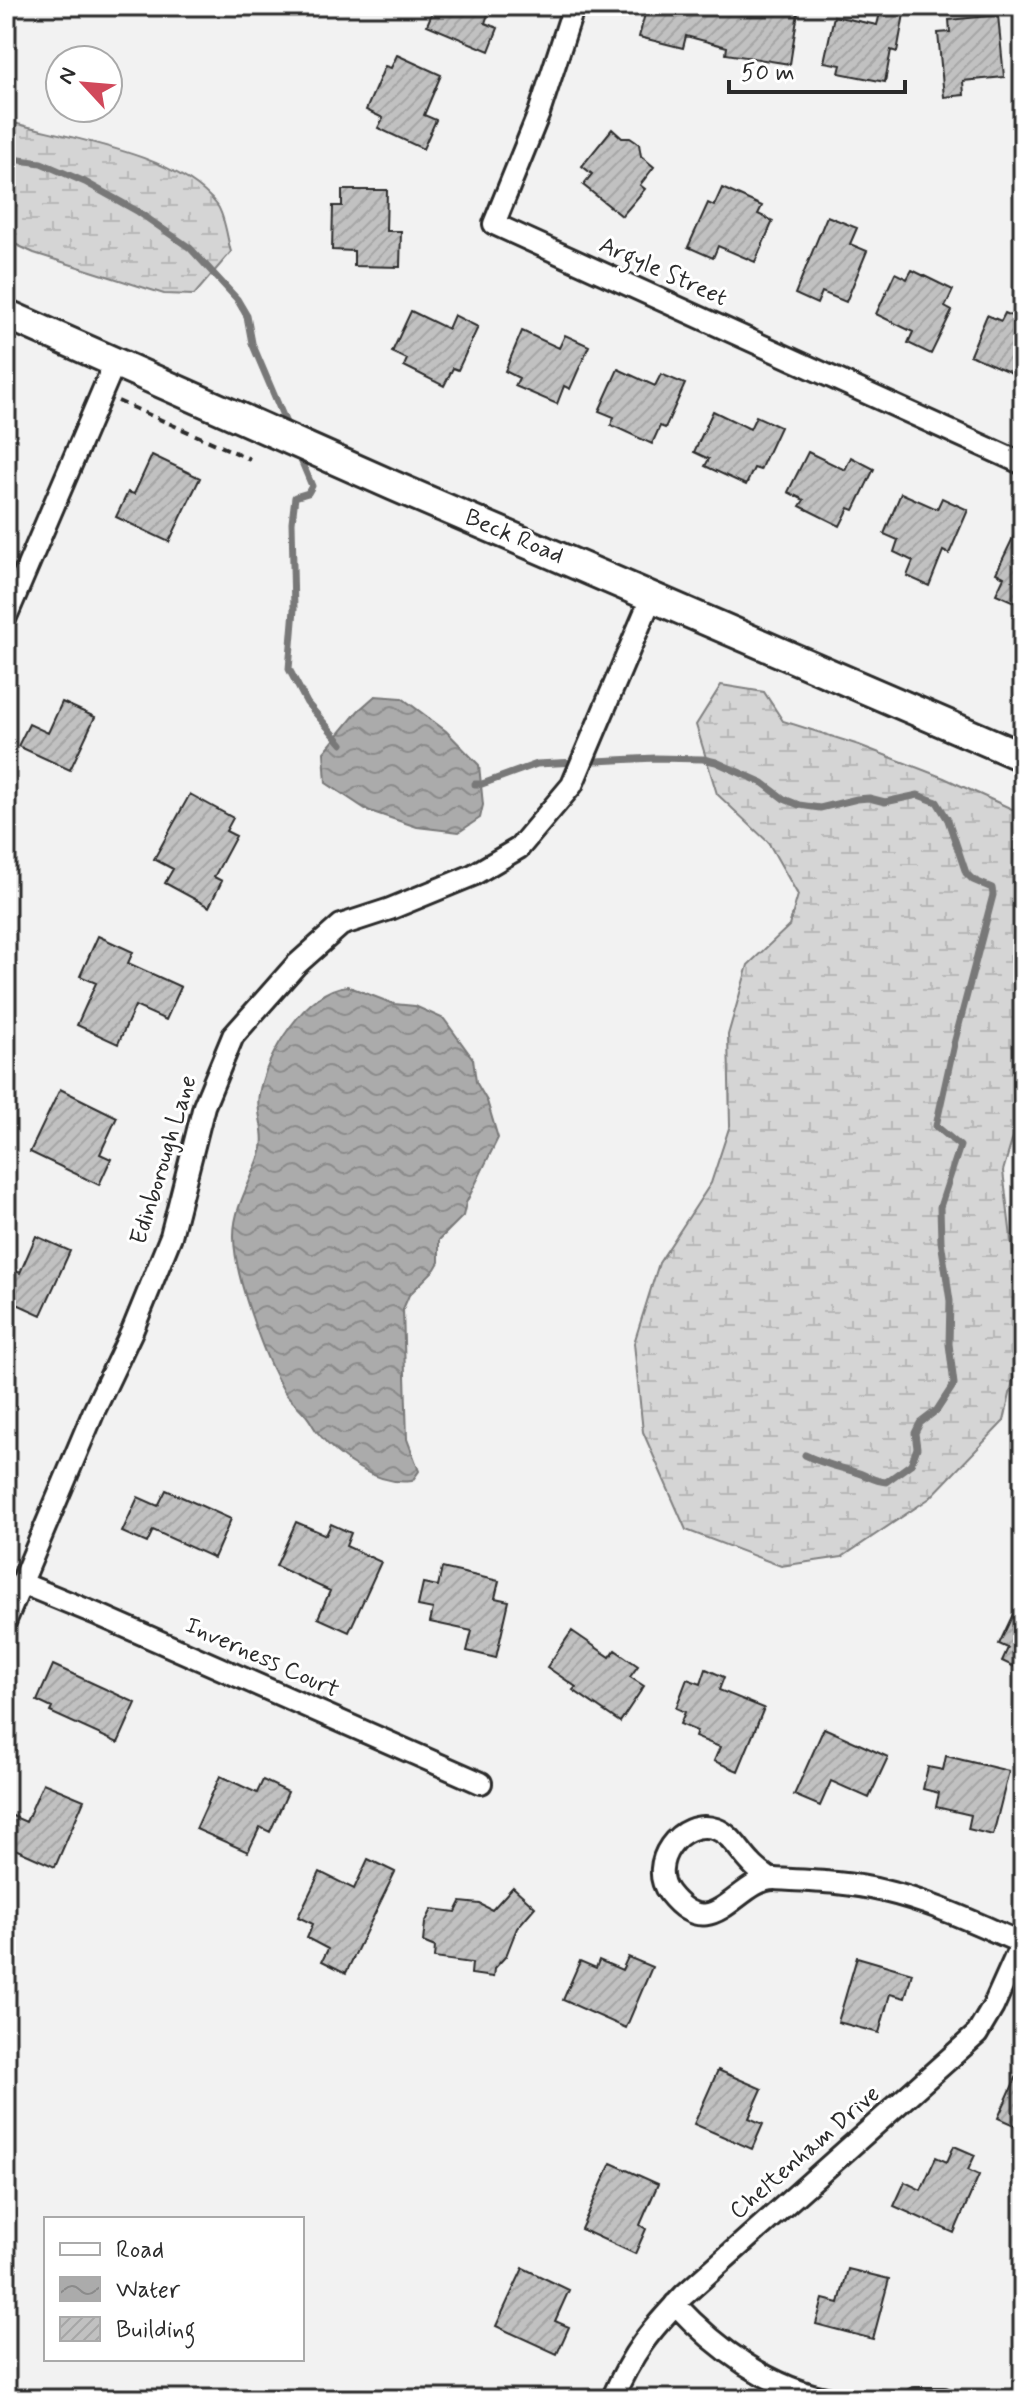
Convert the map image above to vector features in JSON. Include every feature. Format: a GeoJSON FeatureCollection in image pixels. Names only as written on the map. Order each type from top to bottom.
{"type":"FeatureCollection","features":[{"type":"Feature","properties":{"kind":"main road","name":"Beck Road"},"geometry":{"type":"LineString","coordinates":[[6,314],[1023,757]]}},
{"type":"Feature","properties":{"kind":"street","name":"Argyle Street"},"geometry":{"type":"LineString","coordinates":[[574,6],[539,113],[494,224],[1023,464]]}},
{"type":"Feature","properties":{"kind":"street"},"geometry":{"type":"LineString","coordinates":[[6,617],[115,362]]}},
{"type":"Feature","properties":{"kind":"street","name":"Edinborough Lane"},"geometry":{"type":"LineString","coordinates":[[6,1620],[171,1236],[204,1106],[233,1036],[296,965],[341,925],[473,875],[519,848],[572,785],[652,596]]}},
{"type":"Feature","properties":{"kind":"street","name":"Inverness Court"},"geometry":{"type":"LineString","coordinates":[[21,1583],[481,1783]]}},
{"type":"Feature","properties":{"kind":"street"},"geometry":{"type":"LineString","coordinates":[[770,1879],[719,1830],[697,1826],[681,1833],[662,1865],[661,1878],[668,1892],[679,1902],[704,1915],[719,1911],[744,1892],[770,1879],[862,1886],[937,1907],[1022,1942]]}},
{"type":"Feature","properties":{"kind":"street","name":"Cheltenham Drive"},"geometry":{"type":"LineString","coordinates":[[612,2399],[626,2367],[644,2338],[675,2304],[977,2034],[993,2007],[1022,1942]]}},
{"type":"Feature","properties":{"kind":"street"},"geometry":{"type":"LineString","coordinates":[[675,2304],[696,2326],[746,2365],[798,2390],[831,2399]]}},
{"type":"Feature","properties":{"kind":"street"},"geometry":{"type":"LineString","coordinates":[[915,2399],[944,2399]]}},
{"type":"Feature","properties":{"kind":"path"},"geometry":{"type":"LineString","coordinates":[[102,394],[250,459]]}},
{"type":"Feature","properties":{"kind":"green space"},"geometry":{"type":"Polygon","coordinates":[[[6,121],[119,150],[176,172],[199,187],[217,205],[231,252],[194,295],[164,294],[34,253],[6,240],[6,121]]]}},
{"type":"Feature","properties":{"kind":"green space"},"geometry":{"type":"Polygon","coordinates":[[[721,685],[764,692],[783,721],[859,745],[944,778],[1023,814],[1023,1103],[1003,1171],[1023,1307],[1023,1336],[1004,1421],[930,1498],[842,1557],[781,1566],[686,1530],[643,1432],[634,1343],[659,1263],[711,1183],[730,1125],[728,1035],[748,965],[789,926],[798,895],[768,842],[717,794],[696,725],[721,685]]]}},
{"type":"Feature","properties":{"kind":"water"},"geometry":{"type":"Polygon","coordinates":[[[375,696],[402,698],[446,731],[479,765],[483,805],[480,818],[459,832],[417,827],[367,810],[326,783],[324,752],[358,711],[375,696]]]}},
{"type":"Feature","properties":{"kind":"water"},"geometry":{"type":"Polygon","coordinates":[[[347,986],[394,1004],[415,1006],[444,1019],[473,1059],[476,1082],[487,1101],[498,1138],[466,1203],[463,1216],[439,1240],[439,1262],[409,1295],[403,1309],[407,1439],[419,1471],[412,1481],[372,1475],[347,1460],[326,1442],[286,1394],[251,1314],[235,1251],[237,1212],[262,1148],[258,1101],[270,1061],[290,1027],[303,1012],[331,990],[347,986]]]}},
{"type":"Feature","properties":{"kind":"building"},"geometry":{"type":"Polygon","coordinates":[[[435,6],[491,6],[485,23],[498,28],[489,51],[427,25],[435,6]]]}},
{"type":"Feature","properties":{"kind":"building"},"geometry":{"type":"Polygon","coordinates":[[[647,6],[757,6],[773,9],[774,6],[799,6],[790,64],[726,54],[727,47],[686,36],[683,48],[639,37],[647,6]]]}},
{"type":"Feature","properties":{"kind":"building"},"geometry":{"type":"Polygon","coordinates":[[[881,9],[904,14],[897,52],[891,50],[885,82],[839,73],[841,65],[824,62],[834,16],[877,25],[881,9]]]}},
{"type":"Feature","properties":{"kind":"building"},"geometry":{"type":"Polygon","coordinates":[[[998,15],[1004,77],[963,81],[964,95],[944,97],[938,33],[950,32],[949,20],[998,15]]]}},
{"type":"Feature","properties":{"kind":"building"},"geometry":{"type":"Polygon","coordinates":[[[397,55],[441,75],[424,115],[436,120],[423,149],[378,128],[383,118],[366,110],[385,66],[391,68],[397,55]]]}},
{"type":"Feature","properties":{"kind":"building"},"geometry":{"type":"Polygon","coordinates":[[[612,129],[622,138],[630,138],[639,144],[641,156],[654,167],[640,185],[645,189],[622,216],[583,185],[592,174],[582,166],[612,129]]]}},
{"type":"Feature","properties":{"kind":"building"},"geometry":{"type":"Polygon","coordinates":[[[722,188],[762,206],[758,214],[773,221],[755,262],[718,246],[713,258],[688,247],[708,203],[714,206],[722,188]]]}},
{"type":"Feature","properties":{"kind":"building"},"geometry":{"type":"Polygon","coordinates":[[[342,190],[387,190],[386,231],[401,231],[400,267],[354,266],[354,251],[332,250],[333,206],[342,206],[342,190]]]}},
{"type":"Feature","properties":{"kind":"building"},"geometry":{"type":"Polygon","coordinates":[[[827,216],[857,228],[850,244],[867,251],[846,302],[822,292],[817,304],[795,294],[827,216]]]}},
{"type":"Feature","properties":{"kind":"building"},"geometry":{"type":"Polygon","coordinates":[[[912,270],[953,290],[945,307],[952,311],[931,354],[908,343],[913,332],[876,314],[895,273],[907,279],[912,270]]]}},
{"type":"Feature","properties":{"kind":"building"},"geometry":{"type":"Polygon","coordinates":[[[411,311],[448,329],[454,315],[478,327],[458,370],[453,368],[444,386],[404,366],[407,359],[392,352],[411,311]]]}},
{"type":"Feature","properties":{"kind":"building"},"geometry":{"type":"Polygon","coordinates":[[[1005,313],[1023,321],[1023,378],[970,355],[987,315],[1001,321],[1005,313]]]}},
{"type":"Feature","properties":{"kind":"building"},"geometry":{"type":"Polygon","coordinates":[[[522,331],[559,348],[565,335],[589,346],[570,389],[564,386],[557,404],[515,386],[519,378],[505,371],[522,331]]]}},
{"type":"Feature","properties":{"kind":"building"},"geometry":{"type":"Polygon","coordinates":[[[618,369],[655,386],[661,374],[685,384],[665,428],[660,426],[652,444],[611,425],[614,417],[599,411],[618,369]]]}},
{"type":"Feature","properties":{"kind":"building"},"geometry":{"type":"Polygon","coordinates":[[[713,411],[750,429],[756,416],[780,427],[760,470],[754,468],[746,485],[705,466],[709,459],[694,452],[713,411]]]}},
{"type":"Feature","properties":{"kind":"building"},"geometry":{"type":"Polygon","coordinates":[[[808,452],[845,470],[851,457],[874,469],[854,510],[849,508],[840,526],[800,506],[804,500],[788,492],[808,452]]]}},
{"type":"Feature","properties":{"kind":"building"},"geometry":{"type":"Polygon","coordinates":[[[152,455],[200,478],[169,542],[116,517],[128,492],[134,494],[152,455]]]}},
{"type":"Feature","properties":{"kind":"building"},"geometry":{"type":"Polygon","coordinates":[[[901,493],[937,509],[942,498],[968,510],[949,554],[943,551],[929,586],[907,576],[913,561],[894,552],[898,540],[884,534],[901,493]]]}},
{"type":"Feature","properties":{"kind":"building"},"geometry":{"type":"Polygon","coordinates":[[[1023,517],[1023,606],[996,594],[1004,577],[996,573],[1023,517]]]}},
{"type":"Feature","properties":{"kind":"building"},"geometry":{"type":"Polygon","coordinates":[[[62,702],[95,717],[70,770],[18,746],[29,724],[48,733],[62,702]]]}},
{"type":"Feature","properties":{"kind":"building"},"geometry":{"type":"Polygon","coordinates":[[[190,794],[233,818],[226,831],[236,836],[214,877],[222,881],[209,907],[165,883],[173,869],[154,859],[190,794]]]}},
{"type":"Feature","properties":{"kind":"building"},"geometry":{"type":"Polygon","coordinates":[[[98,936],[133,952],[128,963],[181,987],[166,1020],[135,1006],[118,1044],[77,1025],[96,983],[80,976],[98,936]]]}},
{"type":"Feature","properties":{"kind":"building"},"geometry":{"type":"Polygon","coordinates":[[[60,1089],[117,1117],[100,1154],[111,1159],[99,1185],[30,1152],[60,1089]]]}},
{"type":"Feature","properties":{"kind":"building"},"geometry":{"type":"Polygon","coordinates":[[[36,1236],[70,1251],[41,1315],[6,1299],[6,1267],[20,1273],[36,1236]]]}},
{"type":"Feature","properties":{"kind":"building"},"geometry":{"type":"Polygon","coordinates":[[[166,1490],[231,1519],[214,1558],[153,1530],[147,1543],[122,1532],[138,1497],[158,1506],[166,1490]]]}},
{"type":"Feature","properties":{"kind":"building"},"geometry":{"type":"Polygon","coordinates":[[[296,1522],[326,1535],[331,1524],[351,1533],[346,1546],[381,1562],[349,1632],[318,1618],[330,1591],[276,1566],[296,1522]]]}},
{"type":"Feature","properties":{"kind":"building"},"geometry":{"type":"Polygon","coordinates":[[[442,1568],[499,1581],[495,1598],[509,1601],[496,1658],[467,1651],[472,1631],[430,1622],[433,1609],[418,1606],[423,1583],[438,1586],[442,1568]]]}},
{"type":"Feature","properties":{"kind":"building"},"geometry":{"type":"Polygon","coordinates":[[[1023,1593],[1023,1671],[1002,1661],[1008,1648],[999,1644],[1023,1593]]]}},
{"type":"Feature","properties":{"kind":"building"},"geometry":{"type":"Polygon","coordinates":[[[572,1631],[610,1657],[615,1650],[638,1666],[630,1677],[644,1686],[620,1722],[573,1690],[576,1687],[547,1667],[572,1631]]]}},
{"type":"Feature","properties":{"kind":"building"},"geometry":{"type":"Polygon","coordinates":[[[53,1665],[136,1703],[118,1743],[50,1712],[52,1708],[37,1701],[53,1665]]]}},
{"type":"Feature","properties":{"kind":"building"},"geometry":{"type":"Polygon","coordinates":[[[706,1669],[724,1677],[719,1690],[764,1708],[738,1771],[714,1761],[720,1747],[695,1737],[697,1731],[680,1724],[685,1712],[676,1708],[687,1679],[701,1684],[706,1669]]]}},
{"type":"Feature","properties":{"kind":"building"},"geometry":{"type":"Polygon","coordinates":[[[824,1728],[888,1757],[869,1798],[831,1781],[820,1806],[794,1795],[824,1728]]]}},
{"type":"Feature","properties":{"kind":"building"},"geometry":{"type":"Polygon","coordinates":[[[946,1756],[1009,1771],[993,1835],[968,1829],[971,1815],[936,1807],[939,1793],[923,1789],[928,1767],[943,1770],[946,1756]]]}},
{"type":"Feature","properties":{"kind":"building"},"geometry":{"type":"Polygon","coordinates":[[[220,1776],[257,1793],[263,1780],[288,1792],[270,1832],[260,1827],[248,1852],[196,1829],[220,1776]]]}},
{"type":"Feature","properties":{"kind":"building"},"geometry":{"type":"Polygon","coordinates":[[[43,1783],[84,1800],[55,1867],[6,1845],[6,1813],[26,1822],[43,1783]]]}},
{"type":"Feature","properties":{"kind":"building"},"geometry":{"type":"Polygon","coordinates":[[[368,1859],[395,1872],[346,1973],[322,1961],[328,1949],[307,1938],[313,1924],[298,1917],[320,1872],[354,1889],[368,1859]]]}},
{"type":"Feature","properties":{"kind":"building"},"geometry":{"type":"Polygon","coordinates":[[[513,1887],[535,1907],[517,1928],[506,1956],[494,1969],[493,1977],[471,1974],[472,1963],[434,1958],[435,1947],[423,1942],[425,1923],[432,1909],[456,1912],[461,1902],[480,1904],[492,1910],[513,1887]]]}},
{"type":"Feature","properties":{"kind":"building"},"geometry":{"type":"Polygon","coordinates":[[[628,1957],[652,1967],[626,2028],[563,2000],[580,1961],[596,1968],[599,1960],[622,1970],[628,1957]]]}},
{"type":"Feature","properties":{"kind":"building"},"geometry":{"type":"Polygon","coordinates":[[[857,1957],[912,1973],[905,1998],[890,1994],[879,2033],[838,2022],[857,1957]]]}},
{"type":"Feature","properties":{"kind":"building"},"geometry":{"type":"Polygon","coordinates":[[[1023,2062],[1023,2129],[998,2118],[1023,2062]]]}},
{"type":"Feature","properties":{"kind":"building"},"geometry":{"type":"Polygon","coordinates":[[[718,2070],[762,2089],[749,2118],[763,2124],[752,2149],[694,2124],[718,2070]]]}},
{"type":"Feature","properties":{"kind":"building"},"geometry":{"type":"Polygon","coordinates":[[[954,2146],[975,2155],[968,2170],[979,2175],[954,2233],[894,2206],[905,2182],[921,2190],[936,2157],[947,2162],[954,2146]]]}},
{"type":"Feature","properties":{"kind":"building"},"geometry":{"type":"Polygon","coordinates":[[[611,2163],[658,2184],[640,2225],[646,2229],[635,2254],[581,2229],[611,2163]]]}},
{"type":"Feature","properties":{"kind":"building"},"geometry":{"type":"Polygon","coordinates":[[[523,2268],[569,2290],[555,2321],[569,2327],[557,2354],[496,2326],[523,2268]]]}},
{"type":"Feature","properties":{"kind":"building"},"geometry":{"type":"Polygon","coordinates":[[[848,2269],[889,2279],[873,2339],[816,2324],[823,2299],[839,2303],[848,2269]]]}},
{"type":"Feature","properties":{"kind":"waterway"},"geometry":{"type":"LineString","coordinates":[[6,158],[41,163],[85,182],[137,211],[190,248],[237,299],[247,316],[252,343],[289,430]]}},
{"type":"Feature","properties":{"kind":"waterway"},"geometry":{"type":"LineString","coordinates":[[298,453],[312,486],[308,493],[295,497],[292,522],[294,609],[289,669],[307,703],[342,744]]}},
{"type":"Feature","properties":{"kind":"waterway"},"geometry":{"type":"LineString","coordinates":[[475,784],[537,764],[655,758],[703,759],[763,783],[784,799],[799,805],[820,808],[857,799],[885,802],[918,795],[937,802],[948,820],[966,873],[973,880],[992,888],[993,895],[936,1126],[960,1146],[940,1207],[941,1241],[950,1301],[949,1344],[954,1384],[937,1410],[920,1423],[915,1433],[917,1448],[911,1464],[886,1482],[805,1455]]}}]}
